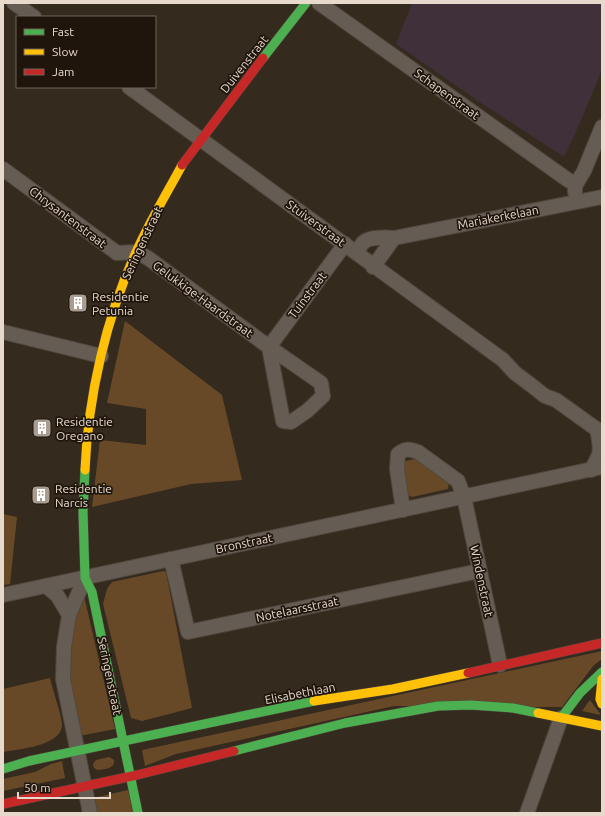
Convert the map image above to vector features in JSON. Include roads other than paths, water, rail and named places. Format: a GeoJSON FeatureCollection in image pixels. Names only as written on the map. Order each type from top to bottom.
{"type":"FeatureCollection","features":[{"type":"Feature","properties":{"kind":"main road","name":"Duivenstraat"},"geometry":{"type":"LineString","coordinates":[[202,139],[306,3]]}},
{"type":"Feature","properties":{"kind":"main road","name":"Seringenstraat"},"geometry":{"type":"LineString","coordinates":[[138,813],[92,592],[85,578],[83,512],[85,463],[91,409],[101,356],[114,309],[136,252],[148,227],[184,161],[202,139]]}},
{"type":"Feature","properties":{"kind":"main road","name":"Elisabethlaan"},"geometry":{"type":"LineString","coordinates":[[3,769],[29,761],[304,703],[392,688],[602,643]]}},
{"type":"Feature","properties":{"kind":"main road"},"geometry":{"type":"LineString","coordinates":[[561,718],[580,693],[602,672]]}},
{"type":"Feature","properties":{"kind":"main road"},"geometry":{"type":"LineString","coordinates":[[602,679],[600,699],[602,704]]}},
{"type":"Feature","properties":{"kind":"main road"},"geometry":{"type":"LineString","coordinates":[[3,804],[216,756],[338,725],[438,706],[471,705],[513,708],[602,726]]}},
{"type":"Feature","properties":{"kind":"street"},"geometry":{"type":"LineString","coordinates":[[14,3],[33,16]]}},
{"type":"Feature","properties":{"kind":"street","name":"Schapenstraat"},"geometry":{"type":"LineString","coordinates":[[319,3],[561,176],[576,184]]}},
{"type":"Feature","properties":{"kind":"street","name":"Stuiverstraat"},"geometry":{"type":"LineString","coordinates":[[131,88],[503,360],[520,367],[550,390],[556,400],[599,431]]}},
{"type":"Feature","properties":{"kind":"street"},"geometry":{"type":"LineString","coordinates":[[577,202],[575,190],[576,184],[584,171],[602,127]]}},
{"type":"Feature","properties":{"kind":"street","name":"Chrysantenstraat"},"geometry":{"type":"LineString","coordinates":[[3,169],[117,253],[136,252]]}},
{"type":"Feature","properties":{"kind":"street","name":"Mariakerkelaan"},"geometry":{"type":"LineString","coordinates":[[357,253],[364,242],[369,240],[388,237],[394,238],[602,197]]}},
{"type":"Feature","properties":{"kind":"street"},"geometry":{"type":"LineString","coordinates":[[373,266],[394,238]]}},
{"type":"Feature","properties":{"kind":"street","name":"Tuinstraat"},"geometry":{"type":"LineString","coordinates":[[269,347],[345,244]]}},
{"type":"Feature","properties":{"kind":"street","name":"Gelukkige-Haardstraat"},"geometry":{"type":"LineString","coordinates":[[136,252],[148,258],[321,384],[323,396],[307,411],[291,422],[283,421],[269,347]]}},
{"type":"Feature","properties":{"kind":"street"},"geometry":{"type":"LineString","coordinates":[[3,332],[101,356]]}},
{"type":"Feature","properties":{"kind":"street","name":"Bronstraat"},"geometry":{"type":"LineString","coordinates":[[3,595],[596,469],[600,453],[599,431]]}},
{"type":"Feature","properties":{"kind":"street"},"geometry":{"type":"LineString","coordinates":[[403,510],[397,469],[398,454],[403,450],[410,449],[418,452],[458,481],[464,497]]}},
{"type":"Feature","properties":{"kind":"street","name":"Windenstraat"},"geometry":{"type":"LineString","coordinates":[[464,497],[500,665]]}},
{"type":"Feature","properties":{"kind":"street","name":"Notelaarsstraat"},"geometry":{"type":"LineString","coordinates":[[172,558],[188,632],[480,571]]}},
{"type":"Feature","properties":{"kind":"street","name":"Seringenstraat"},"geometry":{"type":"LineString","coordinates":[[85,578],[69,615],[64,647],[63,679],[90,813]]}},
{"type":"Feature","properties":{"kind":"street"},"geometry":{"type":"LineString","coordinates":[[46,586],[57,595],[69,615]]}},
{"type":"Feature","properties":{"kind":"street"},"geometry":{"type":"LineString","coordinates":[[527,813],[561,718]]}},
{"type":"Feature","properties":{"kind":"place","name":"Residentie Petunia"},"geometry":{"type":"Point","coordinates":[78,303]}},
{"type":"Feature","properties":{"kind":"place","name":"Residentie Oregano"},"geometry":{"type":"Point","coordinates":[42,428]}},
{"type":"Feature","properties":{"kind":"place","name":"Residentie Narcis"},"geometry":{"type":"Point","coordinates":[41,495]}}]}
